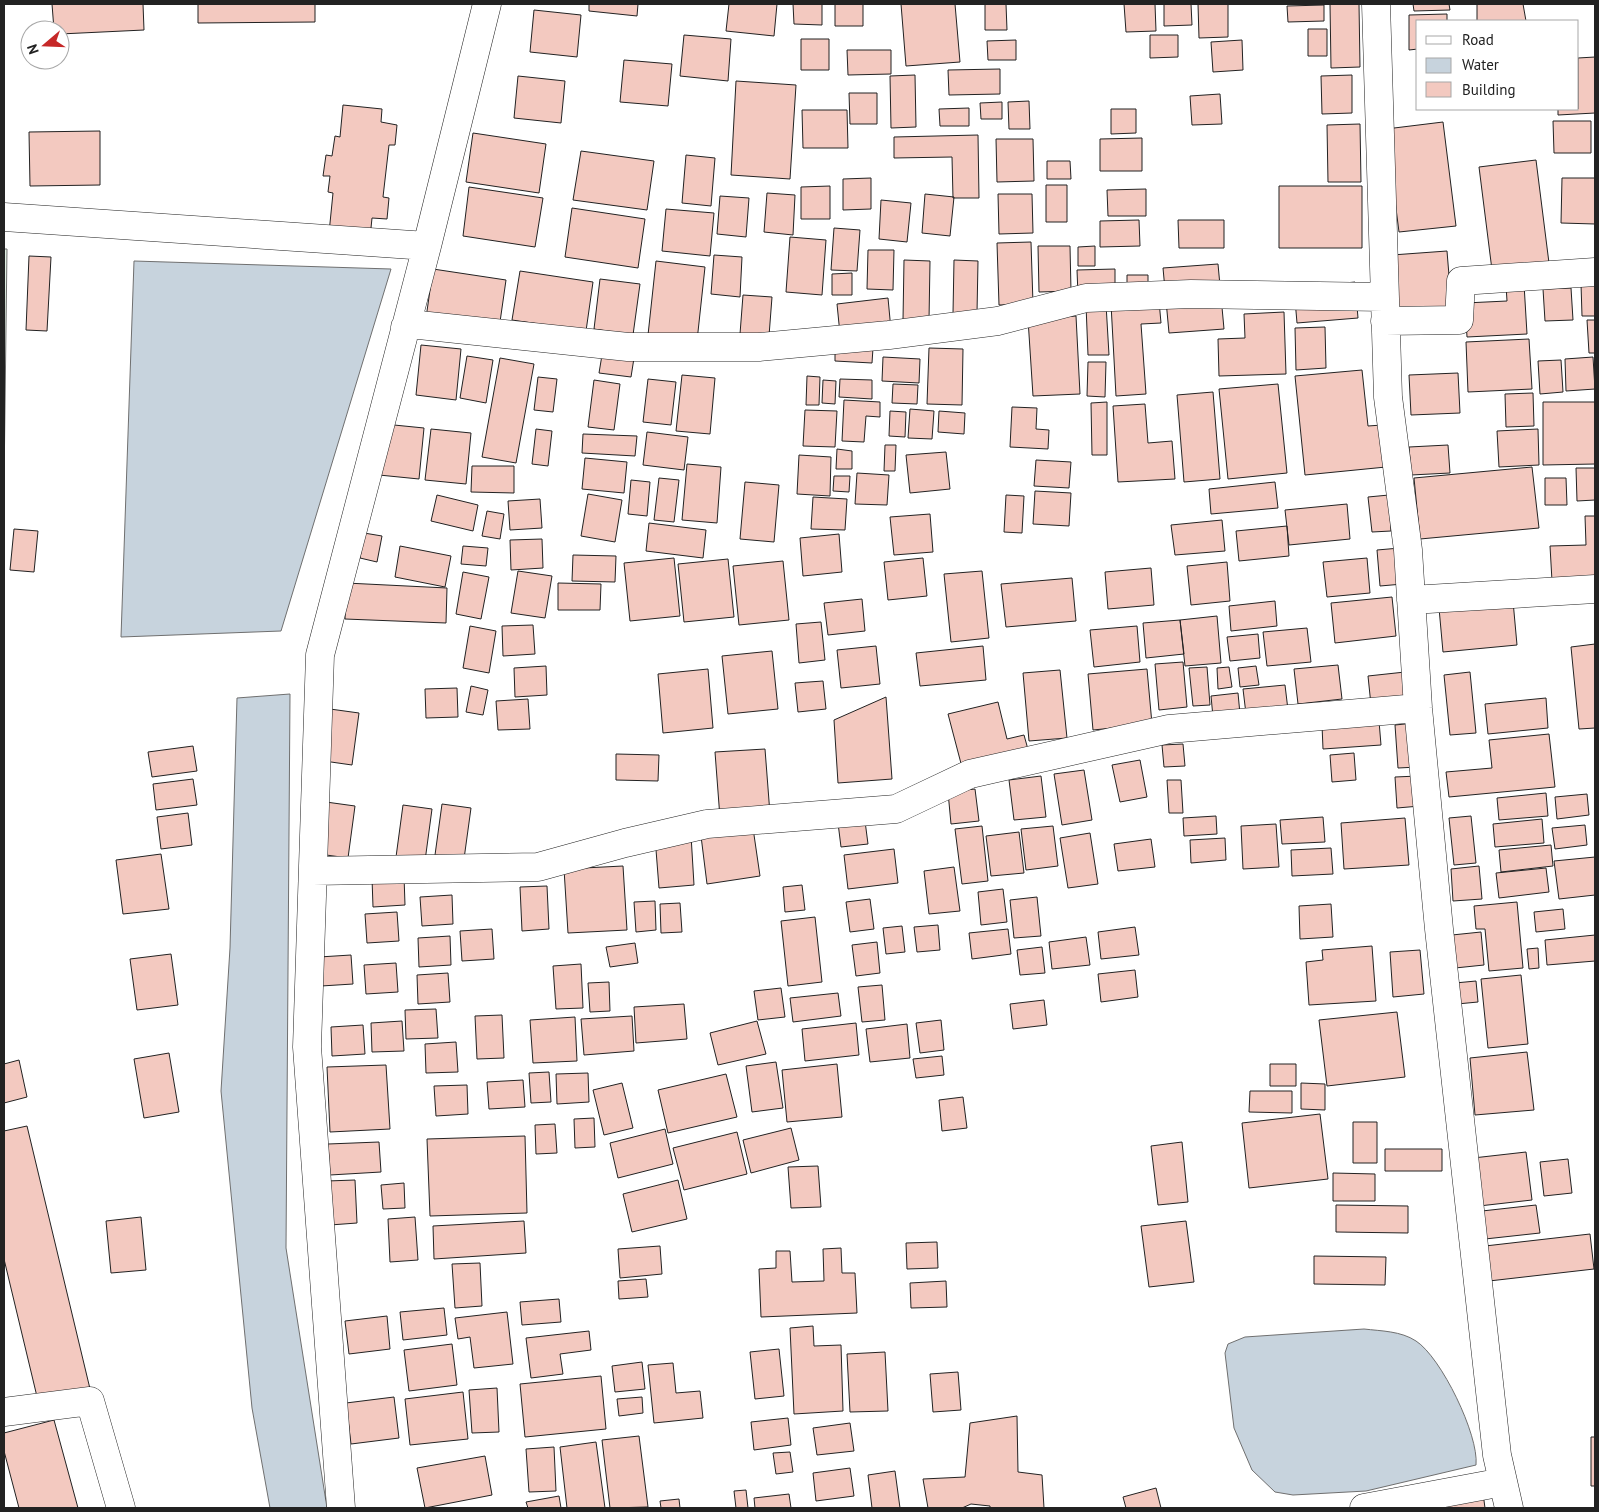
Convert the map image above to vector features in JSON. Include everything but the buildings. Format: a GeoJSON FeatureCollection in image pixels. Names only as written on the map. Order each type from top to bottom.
{"type":"FeatureCollection","features":[{"type":"Feature","properties":{"kind":"street"},"geometry":{"type":"LineString","coordinates":[[341,1508],[307,1047],[320,655],[427,246],[487,4]]}},
{"type":"Feature","properties":{"kind":"street"},"geometry":{"type":"LineString","coordinates":[[1376,4],[1388,396],[1408,550],[1418,708],[1439,928],[1497,1455],[1509,1508]]}},
{"type":"Feature","properties":{"kind":"street"},"geometry":{"type":"LineString","coordinates":[[4,217],[427,246]]}},
{"type":"Feature","properties":{"kind":"street"},"geometry":{"type":"LineString","coordinates":[[405,327],[419,325],[628,347],[759,347],[998,321],[1086,298],[1191,294],[1384,309],[1458,320],[1461,281],[1595,272]]}},
{"type":"Feature","properties":{"kind":"street"},"geometry":{"type":"LineString","coordinates":[[1411,600],[1595,589]]}},
{"type":"Feature","properties":{"kind":"street"},"geometry":{"type":"LineString","coordinates":[[313,871],[538,867],[625,843],[707,824],[896,809],[970,774],[1169,728],[1418,708]]}},
{"type":"Feature","properties":{"kind":"street"},"geometry":{"type":"LineString","coordinates":[[4,1412],[90,1401],[121,1508]]}},
{"type":"Feature","properties":{"kind":"street"},"geometry":{"type":"LineString","coordinates":[[1364,1508],[1503,1482]]}},
{"type":"Feature","properties":{"kind":"green space"},"geometry":{"type":"Polygon","coordinates":[[[4,249],[7,249],[4,486],[4,249]]]}},
{"type":"Feature","properties":{"kind":"water"},"geometry":{"type":"Polygon","coordinates":[[[134,261],[391,269],[281,631],[121,637],[134,261]]]}},
{"type":"Feature","properties":{"kind":"water"},"geometry":{"type":"Polygon","coordinates":[[[290,694],[286,1248],[327,1508],[270,1508],[252,1408],[221,1091],[230,948],[237,698],[290,694]]]}},
{"type":"Feature","properties":{"kind":"water"},"geometry":{"type":"Polygon","coordinates":[[[1364,1329],[1404,1335],[1416,1341],[1426,1350],[1447,1379],[1465,1417],[1475,1452],[1476,1465],[1366,1491],[1293,1495],[1275,1492],[1252,1470],[1234,1428],[1225,1353],[1228,1344],[1245,1337],[1364,1329]]]}}]}
